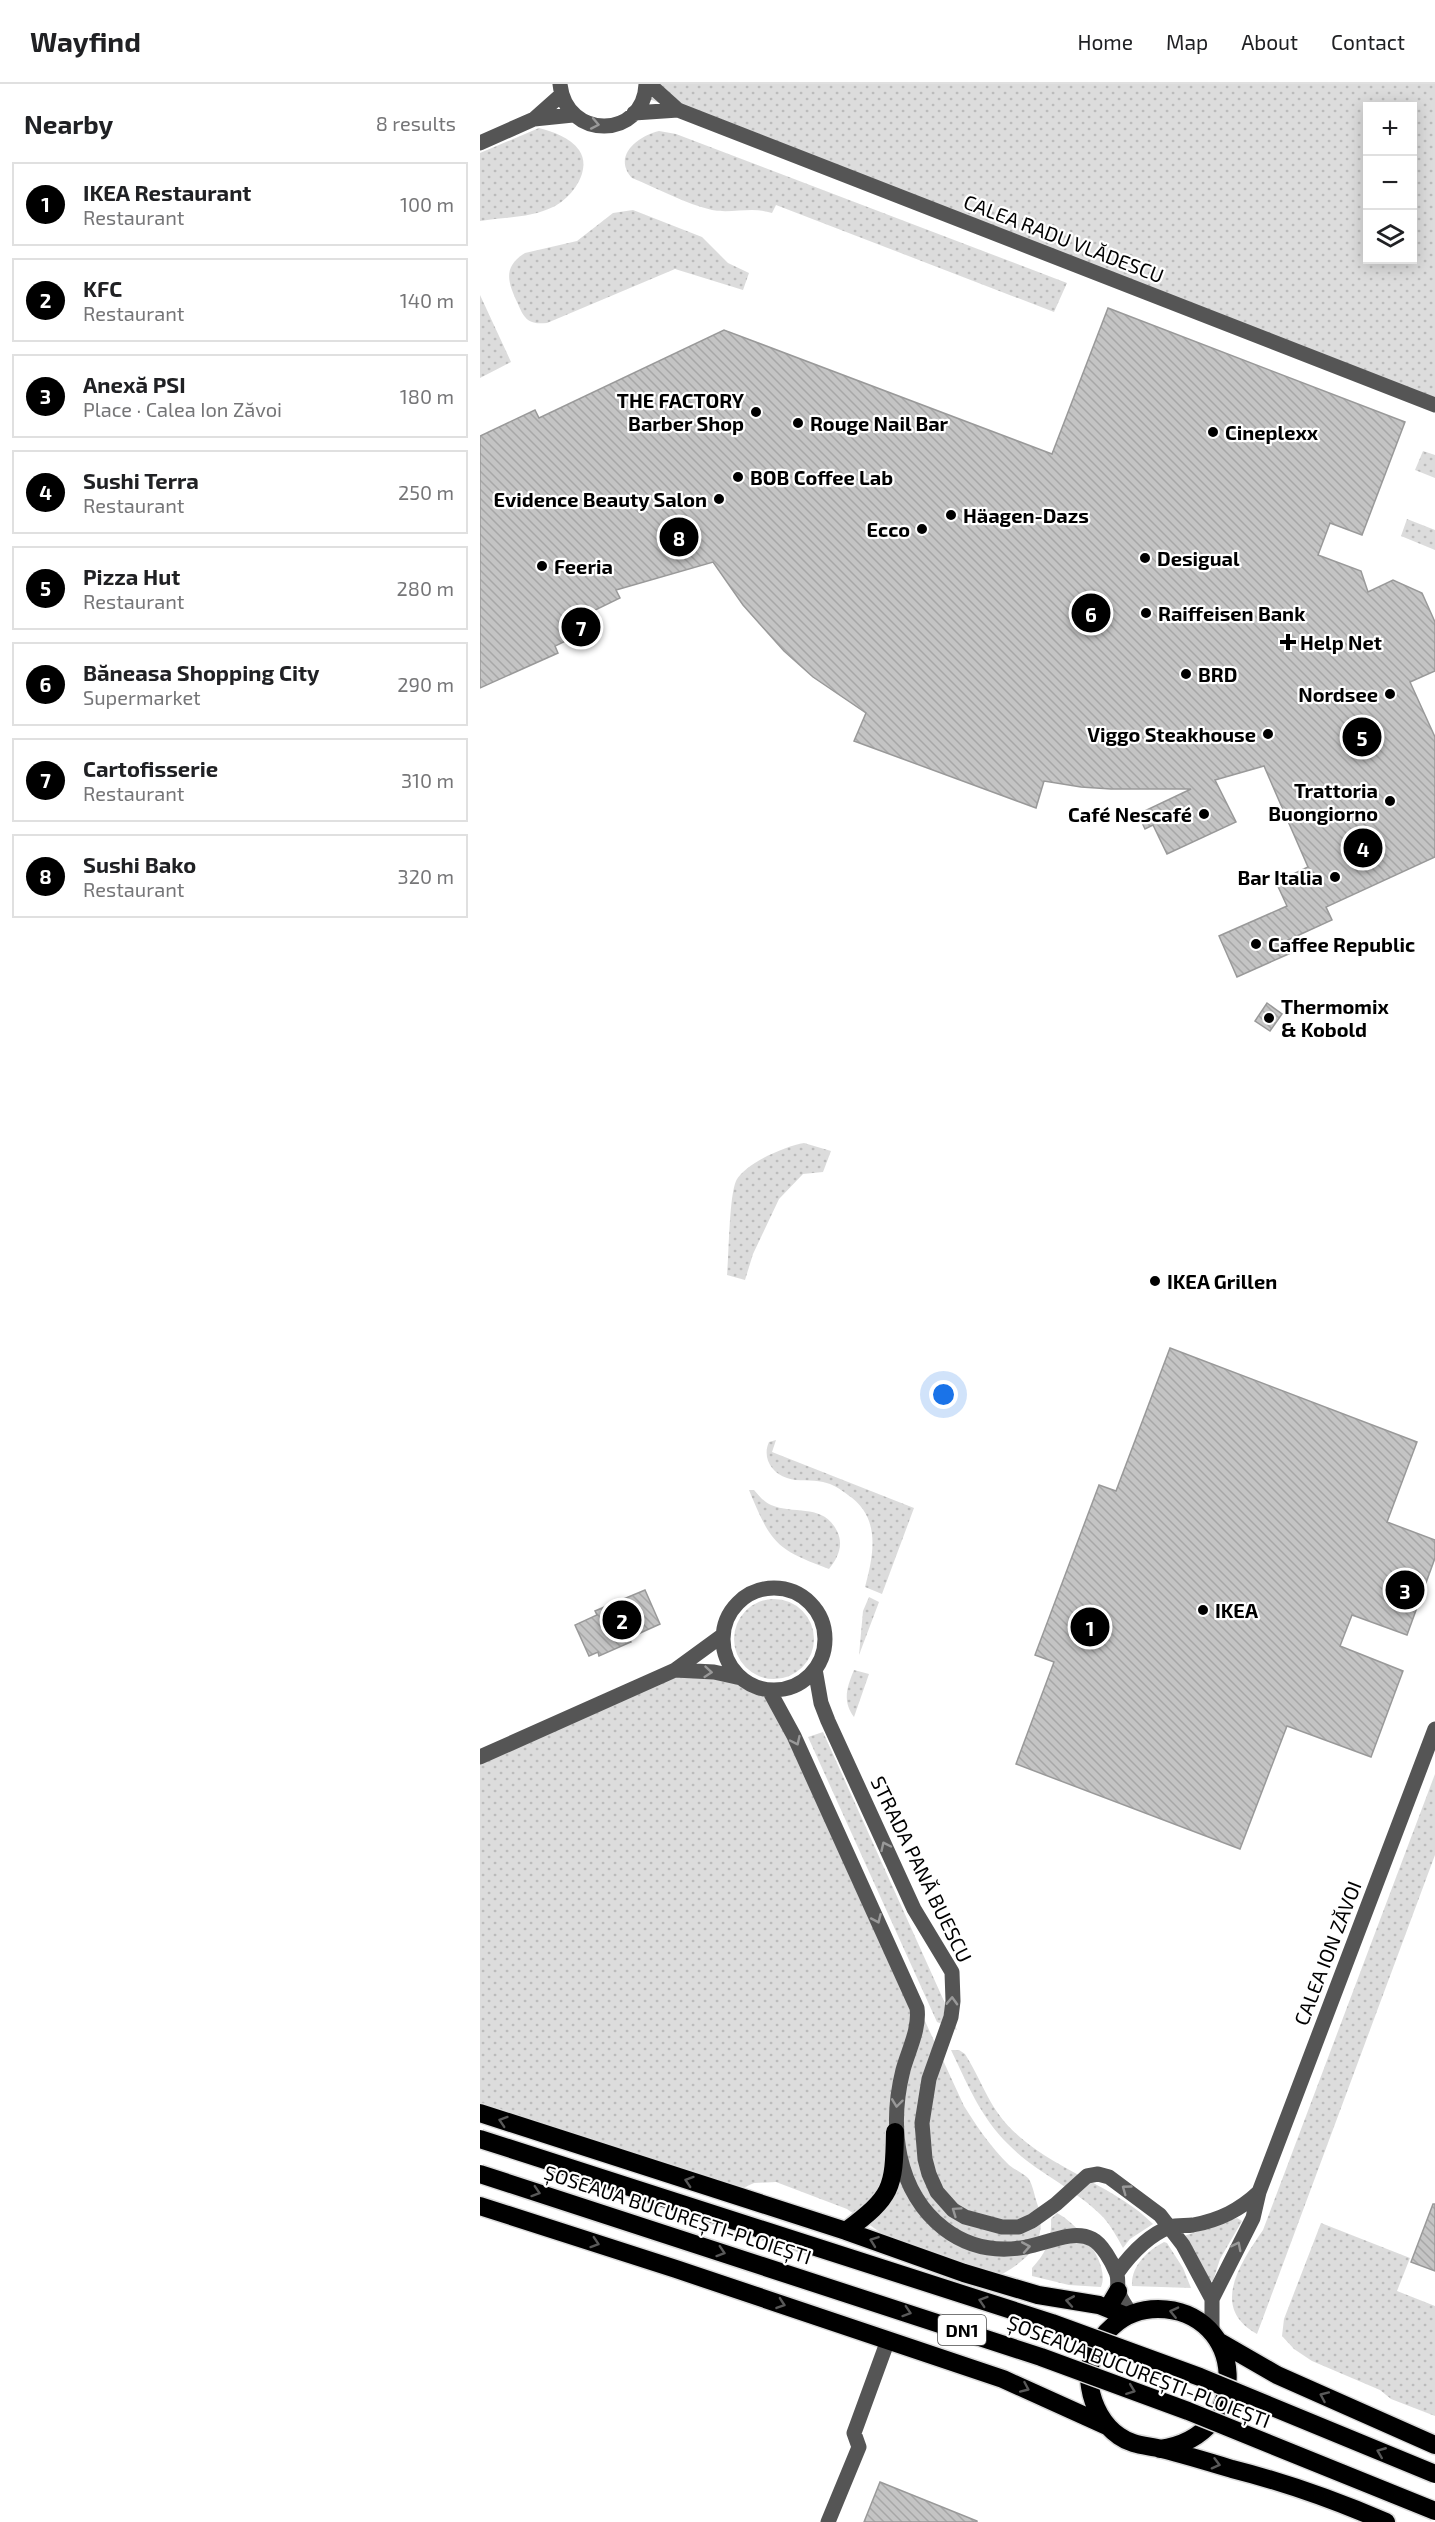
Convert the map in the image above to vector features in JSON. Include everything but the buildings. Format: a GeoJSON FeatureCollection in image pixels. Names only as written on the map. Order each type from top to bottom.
{"type":"FeatureCollection","features":[{"type":"Feature","properties":{"kind":"highway"},"geometry":{"type":"LineString","coordinates":[[480,2113],[846,2231],[964,2273],[1019,2289],[1108,2308],[1128,2315],[1153,2309],[1173,2310],[1192,2317],[1215,2338],[1277,2375],[1435,2445]]}},
{"type":"Feature","properties":{"kind":"highway"},"geometry":{"type":"LineString","coordinates":[[846,2231],[874,2210],[885,2195],[895,2170],[896,2132]]}},
{"type":"Feature","properties":{"kind":"highway","name":"ȘOSEAUA BUCUREȘTI-PLOIEȘTI"},"geometry":{"type":"LineString","coordinates":[[480,2139],[1052,2323],[1200,2377],[1435,2474]]}},
{"type":"Feature","properties":{"kind":"highway","name":"ȘOSEAUA BUCUREȘTI-PLOIEȘTI"},"geometry":{"type":"LineString","coordinates":[[480,2174],[1041,2356],[1188,2411],[1435,2511]]}},
{"type":"Feature","properties":{"kind":"highway","name":"DN1"},"geometry":{"type":"LineString","coordinates":[[480,2206],[1003,2379],[1107,2426],[1127,2441],[1268,2479],[1386,2522]]}},
{"type":"Feature","properties":{"kind":"highway"},"geometry":{"type":"LineString","coordinates":[[1108,2308],[1118,2291]]}},
{"type":"Feature","properties":{"kind":"highway","name":"DN1"},"geometry":{"type":"LineString","coordinates":[[1107,2426],[1092,2399],[1089,2384],[1090,2369],[1098,2343],[1106,2332],[1128,2315]]}},
{"type":"Feature","properties":{"kind":"highway","name":"DN1"},"geometry":{"type":"LineString","coordinates":[[1160,2449],[1188,2442],[1201,2434],[1212,2424],[1220,2411],[1228,2383],[1224,2355],[1215,2338]]}},
{"type":"Feature","properties":{"kind":"street","name":"CALEA RADU VLĂDESCU"},"geometry":{"type":"LineString","coordinates":[[647,84],[678,110],[1435,405]]}},
{"type":"Feature","properties":{"kind":"street"},"geometry":{"type":"LineString","coordinates":[[534,119],[561,90],[573,115],[587,124],[609,126],[620,123],[634,113],[644,98],[647,84]]}},
{"type":"Feature","properties":{"kind":"street","name":"CALEA RADU VLĂDESCU"},"geometry":{"type":"LineString","coordinates":[[634,113],[678,110]]}},
{"type":"Feature","properties":{"kind":"street"},"geometry":{"type":"LineString","coordinates":[[480,143],[534,119],[573,115]]}},
{"type":"Feature","properties":{"kind":"street"},"geometry":{"type":"LineString","coordinates":[[675,1670],[714,1672],[741,1678],[757,1687],[769,1690],[797,1685],[815,1670],[825,1645],[822,1621],[813,1606],[803,1596],[787,1589],[763,1589],[750,1593],[732,1610],[723,1635],[724,1652],[730,1665],[741,1678]]}},
{"type":"Feature","properties":{"kind":"street"},"geometry":{"type":"LineString","coordinates":[[480,1757],[675,1670],[723,1635]]}},
{"type":"Feature","properties":{"kind":"street","name":"STRADA PANĂ BUESCU"},"geometry":{"type":"LineString","coordinates":[[815,1670],[821,1703],[828,1721],[914,1909],[952,1972],[951,2018],[929,2079],[922,2122],[928,2174],[937,2192],[953,2210],[965,2217],[1002,2227],[1018,2227],[1048,2210],[1087,2176],[1098,2174],[1109,2177],[1146,2204],[1171,2227],[1212,2299],[1215,2338]]}},
{"type":"Feature","properties":{"kind":"street"},"geometry":{"type":"LineString","coordinates":[[769,1690],[794,1736],[917,2008],[917,2023],[900,2086],[896,2132],[905,2176],[912,2192],[935,2223],[981,2246],[1011,2249],[1072,2236],[1091,2238],[1101,2246],[1117,2273],[1118,2291],[1128,2315]]}},
{"type":"Feature","properties":{"kind":"street","name":"CALEA ION ZĂVOI"},"geometry":{"type":"LineString","coordinates":[[1212,2299],[1253,2218],[1259,2192],[1435,1729]]}},
{"type":"Feature","properties":{"kind":"street","name":"CALEA ION ZĂVOI"},"geometry":{"type":"LineString","coordinates":[[1117,2273],[1143,2244],[1171,2227],[1192,2225],[1226,2216],[1238,2210],[1259,2192]]}},
{"type":"Feature","properties":{"kind":"street"},"geometry":{"type":"LineString","coordinates":[[828,2522],[859,2447],[854,2433],[888,2340]]}},
{"type":"Feature","properties":{"kind":"shaded area"},"geometry":{"type":"Polygon","coordinates":[[[646,84],[1435,84],[1435,405],[644,97],[646,84]]]}},
{"type":"Feature","properties":{"kind":"shaded area"},"geometry":{"type":"Polygon","coordinates":[[[539,128],[566,138],[579,150],[583,158],[582,175],[573,191],[560,203],[545,211],[480,221],[480,153],[539,128]]]}},
{"type":"Feature","properties":{"kind":"shaded area"},"geometry":{"type":"Polygon","coordinates":[[[659,131],[676,134],[1067,283],[1054,312],[776,205],[772,213],[757,210],[720,211],[692,204],[632,178],[627,170],[625,162],[630,148],[643,137],[659,131]]]}},
{"type":"Feature","properties":{"kind":"shaded area"},"geometry":{"type":"Polygon","coordinates":[[[633,210],[702,237],[728,263],[749,273],[743,290],[675,269],[547,323],[536,323],[527,319],[520,309],[509,276],[518,258],[525,253],[577,241],[613,213],[633,210]]]}},
{"type":"Feature","properties":{"kind":"shaded area"},"geometry":{"type":"Polygon","coordinates":[[[480,295],[511,362],[480,378],[480,295]]]}},
{"type":"Feature","properties":{"kind":"shaded area"},"geometry":{"type":"Polygon","coordinates":[[[1423,451],[1435,455],[1435,478],[1415,470],[1423,451]]]}},
{"type":"Feature","properties":{"kind":"shaded area"},"geometry":{"type":"Polygon","coordinates":[[[1407,519],[1435,530],[1435,550],[1401,536],[1407,519]]]}},
{"type":"Feature","properties":{"kind":"shaded area"},"geometry":{"type":"Polygon","coordinates":[[[804,1143],[831,1151],[823,1172],[803,1174],[779,1199],[753,1254],[745,1280],[727,1275],[731,1212],[736,1181],[741,1174],[757,1162],[804,1143]]]}},
{"type":"Feature","properties":{"kind":"shaded area"},"geometry":{"type":"Polygon","coordinates":[[[776,1440],[772,1452],[914,1508],[882,1594],[865,1587],[872,1549],[870,1525],[866,1514],[859,1504],[833,1485],[819,1481],[791,1479],[776,1472],[767,1459],[767,1448],[769,1442],[776,1440]]]}},
{"type":"Feature","properties":{"kind":"shaded area"},"geometry":{"type":"Polygon","coordinates":[[[749,1490],[754,1490],[771,1505],[816,1513],[831,1522],[839,1536],[840,1546],[829,1569],[797,1556],[777,1542],[763,1522],[749,1490]]]}},
{"type":"Feature","properties":{"kind":"shaded area"},"geometry":{"type":"Polygon","coordinates":[[[869,1597],[879,1602],[859,1655],[863,1611],[869,1597]]]}},
{"type":"Feature","properties":{"kind":"shaded area"},"geometry":{"type":"Polygon","coordinates":[[[766,1599],[782,1599],[796,1606],[807,1617],[814,1631],[811,1654],[796,1672],[782,1679],[766,1679],[752,1672],[741,1661],[734,1647],[734,1631],[741,1617],[752,1606],[766,1599]]]}},
{"type":"Feature","properties":{"kind":"shaded area"},"geometry":{"type":"Polygon","coordinates":[[[675,1670],[741,1678],[757,1687],[769,1690],[794,1736],[964,2106],[996,2151],[1009,2165],[1028,2178],[1032,2185],[1040,2215],[1038,2240],[1024,2259],[989,2281],[914,2256],[847,2209],[776,2182],[754,2183],[729,2194],[480,2113],[480,1757],[675,1670]]]}},
{"type":"Feature","properties":{"kind":"shaded area"},"geometry":{"type":"Polygon","coordinates":[[[854,1670],[869,1674],[854,1717],[848,1705],[847,1694],[854,1670]]]}},
{"type":"Feature","properties":{"kind":"shaded area"},"geometry":{"type":"Polygon","coordinates":[[[823,1732],[957,2030],[937,2022],[808,1737],[823,1732]]]}},
{"type":"Feature","properties":{"kind":"shaded area"},"geometry":{"type":"Polygon","coordinates":[[[1435,1774],[1435,1855],[1257,2334],[1243,2323],[1235,2311],[1232,2298],[1234,2284],[1246,2256],[1263,2230],[1435,1774]]]}},
{"type":"Feature","properties":{"kind":"shaded area"},"geometry":{"type":"Polygon","coordinates":[[[951,2050],[959,2050],[965,2054],[994,2108],[1021,2138],[1036,2150],[1123,2200],[1153,2224],[1130,2239],[1123,2248],[1103,2217],[1080,2197],[1031,2164],[998,2134],[975,2100],[951,2050]]]}},
{"type":"Feature","properties":{"kind":"shaded area"},"geometry":{"type":"Polygon","coordinates":[[[1057,2213],[1074,2225],[1097,2256],[1103,2277],[1101,2287],[1069,2285],[1032,2276],[1032,2268],[1041,2257],[1049,2240],[1051,2219],[1057,2213]]]}},
{"type":"Feature","properties":{"kind":"shaded area"},"geometry":{"type":"Polygon","coordinates":[[[1237,2218],[1242,2221],[1220,2259],[1213,2281],[1209,2280],[1184,2236],[1237,2218]]]}},
{"type":"Feature","properties":{"kind":"shaded area"},"geometry":{"type":"Polygon","coordinates":[[[1321,2223],[1410,2258],[1397,2291],[1435,2306],[1435,2416],[1391,2399],[1380,2390],[1312,2361],[1294,2349],[1282,2336],[1284,2319],[1321,2223]]]}},
{"type":"Feature","properties":{"kind":"shaded area"},"geometry":{"type":"Polygon","coordinates":[[[1164,2242],[1167,2243],[1183,2268],[1191,2288],[1132,2286],[1134,2272],[1141,2260],[1164,2242]]]}},
{"type":"Feature","properties":{"kind":"place","name":"THE FACTORY Barber Shop"},"geometry":{"type":"Point","coordinates":[756,412]}},
{"type":"Feature","properties":{"kind":"place","name":"Rouge Nail Bar"},"geometry":{"type":"Point","coordinates":[798,423]}},
{"type":"Feature","properties":{"kind":"place","name":"Cineplexx"},"geometry":{"type":"Point","coordinates":[1213,432]}},
{"type":"Feature","properties":{"kind":"place","name":"BOB Coffee Lab"},"geometry":{"type":"Point","coordinates":[738,477]}},
{"type":"Feature","properties":{"kind":"place","name":"Evidence Beauty Salon"},"geometry":{"type":"Point","coordinates":[719,499]}},
{"type":"Feature","properties":{"kind":"place","name":"Häagen-Dazs"},"geometry":{"type":"Point","coordinates":[951,515]}},
{"type":"Feature","properties":{"kind":"place","name":"Ecco"},"geometry":{"type":"Point","coordinates":[922,529]}},
{"type":"Feature","properties":{"kind":"place","name":"Sushi Bako"},"geometry":{"type":"Point","coordinates":[679,537]}},
{"type":"Feature","properties":{"kind":"place","name":"Desigual"},"geometry":{"type":"Point","coordinates":[1145,558]}},
{"type":"Feature","properties":{"kind":"place","name":"Feeria"},"geometry":{"type":"Point","coordinates":[542,566]}},
{"type":"Feature","properties":{"kind":"place","name":"Băneasa Shopping City"},"geometry":{"type":"Point","coordinates":[1091,613]}},
{"type":"Feature","properties":{"kind":"place","name":"Raiffeisen Bank"},"geometry":{"type":"Point","coordinates":[1146,613]}},
{"type":"Feature","properties":{"kind":"place","name":"Cartofisserie"},"geometry":{"type":"Point","coordinates":[581,627]}},
{"type":"Feature","properties":{"kind":"place","name":"Help Net"},"geometry":{"type":"Point","coordinates":[1288,642]}},
{"type":"Feature","properties":{"kind":"place","name":"BRD"},"geometry":{"type":"Point","coordinates":[1186,674]}},
{"type":"Feature","properties":{"kind":"place","name":"Nordsee"},"geometry":{"type":"Point","coordinates":[1390,694]}},
{"type":"Feature","properties":{"kind":"place","name":"Viggo Steakhouse"},"geometry":{"type":"Point","coordinates":[1268,734]}},
{"type":"Feature","properties":{"kind":"place","name":"Pizza Hut"},"geometry":{"type":"Point","coordinates":[1362,737]}},
{"type":"Feature","properties":{"kind":"place","name":"Trattoria Buongiorno"},"geometry":{"type":"Point","coordinates":[1390,801]}},
{"type":"Feature","properties":{"kind":"place","name":"Café Nescafé"},"geometry":{"type":"Point","coordinates":[1204,814]}},
{"type":"Feature","properties":{"kind":"place","name":"Sushi Terra"},"geometry":{"type":"Point","coordinates":[1363,848]}},
{"type":"Feature","properties":{"kind":"place","name":"Bar Italia"},"geometry":{"type":"Point","coordinates":[1335,877]}},
{"type":"Feature","properties":{"kind":"place","name":"Caffee Republic"},"geometry":{"type":"Point","coordinates":[1256,944]}},
{"type":"Feature","properties":{"kind":"place","name":"Thermomix & Kobold"},"geometry":{"type":"Point","coordinates":[1269,1018]}},
{"type":"Feature","properties":{"kind":"place","name":"IKEA Grillen"},"geometry":{"type":"Point","coordinates":[1155,1281]}},
{"type":"Feature","properties":{"kind":"place","name":"Anexă PSI"},"geometry":{"type":"Point","coordinates":[1405,1590]}},
{"type":"Feature","properties":{"kind":"place","name":"IKEA"},"geometry":{"type":"Point","coordinates":[1203,1610]}},
{"type":"Feature","properties":{"kind":"place","name":"KFC"},"geometry":{"type":"Point","coordinates":[622,1620]}},
{"type":"Feature","properties":{"kind":"place","name":"IKEA Restaurant"},"geometry":{"type":"Point","coordinates":[1090,1627]}}]}
